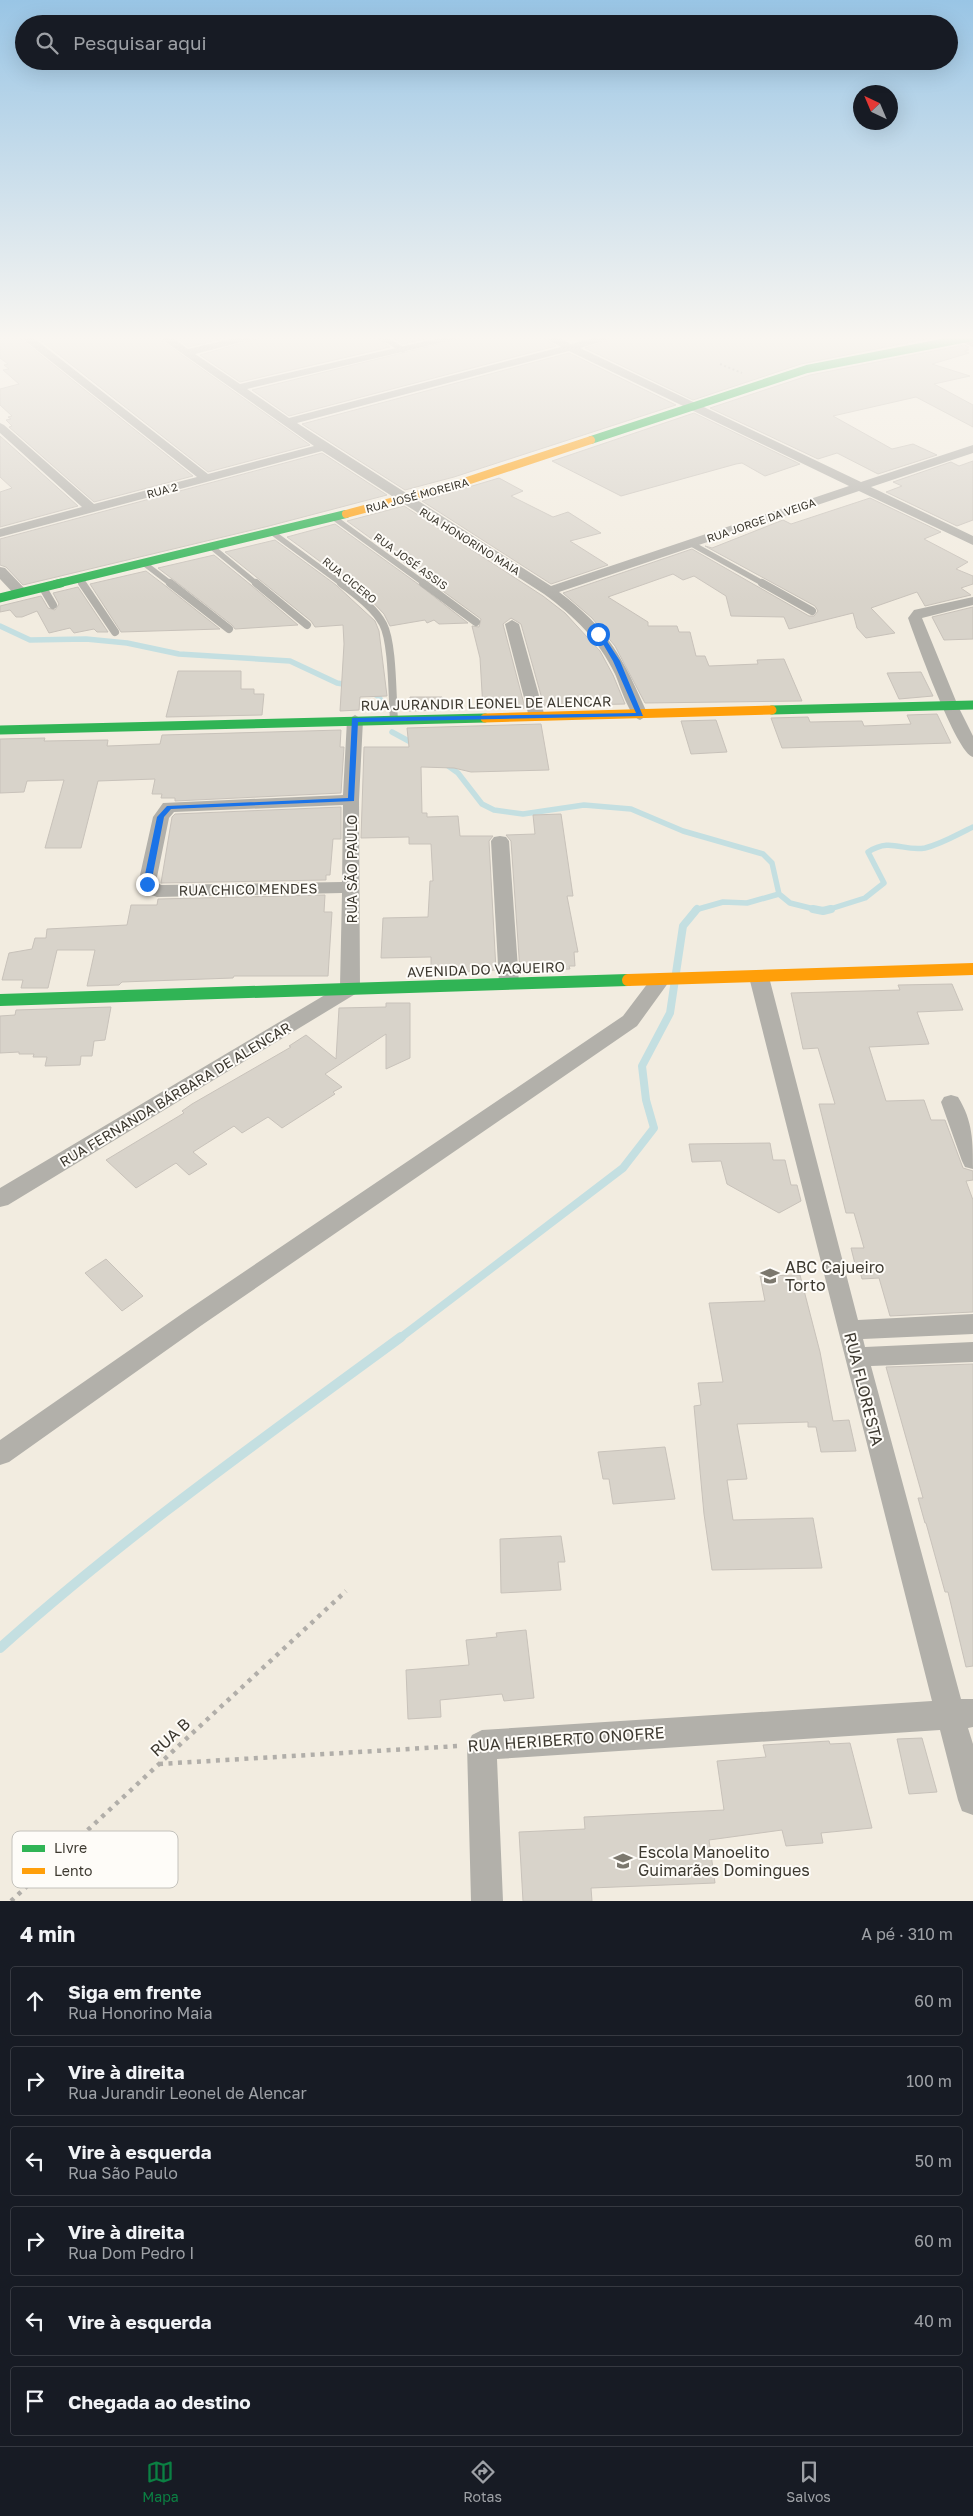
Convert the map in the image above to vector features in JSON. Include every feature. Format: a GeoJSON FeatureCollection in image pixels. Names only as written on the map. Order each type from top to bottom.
{"type":"FeatureCollection","features":[{"type":"Feature","properties":{"kind":"street"},"geometry":{"type":"LineString","coordinates":[[138,425],[206,478]]}},
{"type":"Feature","properties":{"kind":"street","name":"RUA HONORINO MAIA"},"geometry":{"type":"LineString","coordinates":[[291,425],[403,499],[549,591],[579,614],[598,634],[616,661],[640,715]]}},
{"type":"Feature","properties":{"kind":"street","name":"RUA JOSÉ MOREIRA"},"geometry":{"type":"LineString","coordinates":[[0,598],[212,548],[403,499],[508,468],[642,425]]}},
{"type":"Feature","properties":{"kind":"street"},"geometry":{"type":"LineString","coordinates":[[729,425],[973,541]]}},
{"type":"Feature","properties":{"kind":"street"},"geometry":{"type":"LineString","coordinates":[[0,427],[92,508]]}},
{"type":"Feature","properties":{"kind":"street","name":"RUA 2"},"geometry":{"type":"LineString","coordinates":[[0,533],[324,447]]}},
{"type":"Feature","properties":{"kind":"street","name":"RUA JORGE DA VEIGA"},"geometry":{"type":"LineString","coordinates":[[549,591],[973,449]]}},
{"type":"Feature","properties":{"kind":"street"},"geometry":{"type":"LineString","coordinates":[[0,571],[21,592]]}},
{"type":"Feature","properties":{"kind":"street"},"geometry":{"type":"LineString","coordinates":[[973,601],[919,613],[915,618],[950,706],[973,752]]}},
{"type":"Feature","properties":{"kind":"street"},"geometry":{"type":"LineString","coordinates":[[512,624],[537,718]]}},
{"type":"Feature","properties":{"kind":"street","name":"RUA JURANDIR LEONEL DE ALENCAR"},"geometry":{"type":"LineString","coordinates":[[0,730],[354,720],[537,718],[973,705]]}},
{"type":"Feature","properties":{"kind":"street","name":"RUA SÃO PAULO"},"geometry":{"type":"LineString","coordinates":[[350,989],[351,800],[354,720]]}},
{"type":"Feature","properties":{"kind":"street","name":"RUA CHICO MENDES"},"geometry":{"type":"LineString","coordinates":[[351,800],[169,807],[161,817],[147,884],[157,892],[351,887]]}},
{"type":"Feature","properties":{"kind":"street"},"geometry":{"type":"LineString","coordinates":[[500,842],[509,983]]}},
{"type":"Feature","properties":{"kind":"street","name":"AVENIDA DO VAQUEIRO"},"geometry":{"type":"LineString","coordinates":[[0,1000],[973,969]]}},
{"type":"Feature","properties":{"kind":"street","name":"RUA FLORESTA"},"geometry":{"type":"LineString","coordinates":[[759,977],[856,1358],[962,1714],[973,1800]]}},
{"type":"Feature","properties":{"kind":"street"},"geometry":{"type":"LineString","coordinates":[[0,1454],[202,1312],[630,1021],[662,979]]}},
{"type":"Feature","properties":{"kind":"street","name":"RUA FERNANDA BÁRBARA DE ALENCAR"},"geometry":{"type":"LineString","coordinates":[[0,1199],[350,989]]}},
{"type":"Feature","properties":{"kind":"street"},"geometry":{"type":"LineString","coordinates":[[951,1102],[973,1161]]}},
{"type":"Feature","properties":{"kind":"street"},"geometry":{"type":"LineString","coordinates":[[849,1330],[973,1324]]}},
{"type":"Feature","properties":{"kind":"street"},"geometry":{"type":"LineString","coordinates":[[856,1358],[973,1352]]}},
{"type":"Feature","properties":{"kind":"street","name":"RUA HERIBERTO ONOFRE"},"geometry":{"type":"LineString","coordinates":[[482,1744],[962,1714]]}},
{"type":"Feature","properties":{"kind":"street"},"geometry":{"type":"LineString","coordinates":[[482,1744],[487,1901]]}},
{"type":"Feature","properties":{"kind":"lane","name":"RUA JOSÉ ASSIS"},"geometry":{"type":"LineString","coordinates":[[333,517],[476,622]]}},
{"type":"Feature","properties":{"kind":"lane","name":"RUA CICERO"},"geometry":{"type":"LineString","coordinates":[[273,533],[352,594],[379,618],[385,634],[394,720]]}},
{"type":"Feature","properties":{"kind":"lane"},"geometry":{"type":"LineString","coordinates":[[690,543],[812,611]]}},
{"type":"Feature","properties":{"kind":"lane"},"geometry":{"type":"LineString","coordinates":[[212,548],[307,625]]}},
{"type":"Feature","properties":{"kind":"lane"},"geometry":{"type":"LineString","coordinates":[[145,564],[229,629]]}},
{"type":"Feature","properties":{"kind":"lane"},"geometry":{"type":"LineString","coordinates":[[79,579],[115,632]]}},
{"type":"Feature","properties":{"kind":"lane"},"geometry":{"type":"LineString","coordinates":[[43,588],[53,605]]}},
{"type":"Feature","properties":{"kind":"path","name":"RUA B"},"geometry":{"type":"LineString","coordinates":[[87,1831],[346,1591]]}},
{"type":"Feature","properties":{"kind":"path","name":"RUA HERIBERTO ONOFRE"},"geometry":{"type":"LineString","coordinates":[[159,1764],[482,1744]]}},
{"type":"Feature","properties":{"kind":"path","name":"RUA B"},"geometry":{"type":"LineString","coordinates":[[11,1901],[25,1888]]}},
{"type":"Feature","properties":{"kind":"building"},"geometry":{"type":"Polygon","coordinates":[[[11,425],[129,425],[193,476],[94,502],[9,427],[12,426],[11,425]]]}},
{"type":"Feature","properties":{"kind":"building"},"geometry":{"type":"Polygon","coordinates":[[[148,425],[281,425],[310,445],[208,472],[148,425]]]}},
{"type":"Feature","properties":{"kind":"building"},"geometry":{"type":"Polygon","coordinates":[[[303,425],[615,425],[454,477],[405,490],[303,425]]]}},
{"type":"Feature","properties":{"kind":"building"},"geometry":{"type":"Polygon","coordinates":[[[659,425],[718,425],[800,464],[765,476],[742,463],[736,464],[621,496],[552,461],[659,425]]]}},
{"type":"Feature","properties":{"kind":"building"},"geometry":{"type":"Polygon","coordinates":[[[745,425],[849,425],[892,449],[913,444],[937,455],[878,474],[837,453],[818,459],[745,425]]]}},
{"type":"Feature","properties":{"kind":"building"},"geometry":{"type":"Polygon","coordinates":[[[0,436],[78,506],[0,527],[0,492],[12,488],[0,477],[0,436]]]}},
{"type":"Feature","properties":{"kind":"building"},"geometry":{"type":"Polygon","coordinates":[[[322,453],[387,495],[269,526],[23,585],[6,567],[0,565],[0,539],[322,453]]]}},
{"type":"Feature","properties":{"kind":"building"},"geometry":{"type":"Polygon","coordinates":[[[973,461],[973,520],[957,526],[886,492],[902,486],[893,482],[951,462],[959,466],[973,461]]]}},
{"type":"Feature","properties":{"kind":"building"},"geometry":{"type":"Polygon","coordinates":[[[499,478],[523,491],[511,496],[553,517],[568,512],[601,533],[570,541],[608,565],[551,584],[422,501],[499,478]]]}},
{"type":"Feature","properties":{"kind":"building"},"geometry":{"type":"Polygon","coordinates":[[[870,498],[941,532],[924,539],[968,562],[956,569],[973,576],[973,584],[961,588],[971,595],[925,606],[917,592],[871,608],[895,633],[866,638],[857,628],[853,613],[789,629],[784,617],[731,616],[726,596],[694,576],[683,580],[673,574],[608,597],[648,622],[648,626],[677,626],[679,632],[690,632],[696,656],[705,656],[709,666],[758,664],[757,660],[784,659],[802,701],[645,703],[615,646],[592,618],[563,593],[692,549],[809,616],[814,616],[818,611],[815,606],[705,546],[712,548],[783,520],[791,524],[870,498]]]}},
{"type":"Feature","properties":{"kind":"building"},"geometry":{"type":"Polygon","coordinates":[[[404,506],[543,596],[565,613],[600,651],[613,675],[625,704],[544,706],[521,624],[511,618],[503,624],[525,708],[483,709],[480,658],[472,626],[479,627],[481,619],[347,521],[404,506]]]}},
{"type":"Feature","properties":{"kind":"building"},"geometry":{"type":"Polygon","coordinates":[[[335,524],[468,623],[439,624],[434,620],[427,623],[425,620],[390,626],[384,614],[368,597],[287,537],[335,524]]]}},
{"type":"Feature","properties":{"kind":"building"},"geometry":{"type":"Polygon","coordinates":[[[275,540],[336,585],[375,621],[379,631],[387,696],[360,697],[359,710],[340,711],[344,644],[343,625],[315,627],[311,621],[225,552],[275,540]]]}},
{"type":"Feature","properties":{"kind":"building"},"geometry":{"type":"Polygon","coordinates":[[[214,555],[298,625],[235,629],[158,568],[214,555]]]}},
{"type":"Feature","properties":{"kind":"building"},"geometry":{"type":"Polygon","coordinates":[[[146,571],[220,629],[121,632],[90,584],[146,571]]]}},
{"type":"Feature","properties":{"kind":"building"},"geometry":{"type":"Polygon","coordinates":[[[78,587],[108,632],[97,632],[94,629],[74,633],[70,628],[49,633],[37,611],[22,617],[16,617],[10,610],[0,612],[0,606],[41,596],[48,608],[55,610],[59,604],[53,593],[78,587]]]}},
{"type":"Feature","properties":{"kind":"building"},"geometry":{"type":"Polygon","coordinates":[[[973,607],[973,639],[944,640],[932,617],[973,607]]]}},
{"type":"Feature","properties":{"kind":"building"},"geometry":{"type":"Polygon","coordinates":[[[178,671],[241,671],[241,689],[254,689],[254,694],[264,694],[262,715],[166,717],[178,671]]]}},
{"type":"Feature","properties":{"kind":"building"},"geometry":{"type":"Polygon","coordinates":[[[921,672],[933,696],[899,699],[887,673],[921,672]]]}},
{"type":"Feature","properties":{"kind":"building"},"geometry":{"type":"Polygon","coordinates":[[[410,697],[442,697],[442,710],[409,711],[410,697]]]}},
{"type":"Feature","properties":{"kind":"building"},"geometry":{"type":"Polygon","coordinates":[[[937,714],[951,743],[782,748],[771,718],[808,717],[810,722],[862,721],[864,726],[911,724],[907,715],[937,714]]]}},
{"type":"Feature","properties":{"kind":"building"},"geometry":{"type":"Polygon","coordinates":[[[716,720],[727,752],[691,754],[681,721],[716,720]]]}},
{"type":"Feature","properties":{"kind":"building"},"geometry":{"type":"Polygon","coordinates":[[[541,724],[549,770],[471,772],[454,768],[421,767],[422,813],[427,813],[427,817],[458,816],[460,836],[493,836],[489,841],[496,970],[431,973],[431,957],[381,958],[383,918],[428,917],[430,881],[433,881],[431,844],[409,844],[409,837],[361,838],[364,747],[409,747],[407,728],[541,724]]]}},
{"type":"Feature","properties":{"kind":"building"},"geometry":{"type":"Polygon","coordinates":[[[341,730],[340,747],[344,747],[341,793],[175,801],[175,798],[161,798],[162,794],[152,794],[155,779],[98,781],[81,848],[45,848],[64,780],[27,781],[24,792],[0,793],[0,739],[45,738],[44,741],[108,740],[107,746],[160,744],[162,735],[341,730]]]}},
{"type":"Feature","properties":{"kind":"building"},"geometry":{"type":"Polygon","coordinates":[[[341,807],[341,839],[333,839],[330,875],[326,875],[326,880],[161,883],[172,817],[175,814],[341,807]]]}},
{"type":"Feature","properties":{"kind":"building"},"geometry":{"type":"Polygon","coordinates":[[[561,814],[573,896],[567,896],[578,952],[574,952],[575,966],[569,966],[570,969],[520,971],[511,841],[506,835],[535,834],[533,815],[561,814]]]}},
{"type":"Feature","properties":{"kind":"building"},"geometry":{"type":"Polygon","coordinates":[[[325,895],[324,912],[332,912],[328,976],[234,976],[233,978],[122,982],[119,985],[87,986],[95,950],[57,950],[48,988],[21,988],[23,980],[2,980],[9,953],[32,949],[35,938],[46,938],[47,929],[127,925],[131,905],[157,905],[158,899],[325,895]]]}},
{"type":"Feature","properties":{"kind":"building"},"geometry":{"type":"Polygon","coordinates":[[[952,984],[963,1010],[917,1012],[929,1044],[869,1047],[886,1101],[924,1100],[931,1120],[945,1120],[963,1168],[973,1171],[973,1180],[966,1181],[973,1200],[973,1312],[890,1316],[879,1278],[862,1279],[859,1268],[856,1268],[851,1248],[864,1248],[854,1213],[846,1213],[819,1104],[835,1104],[818,1048],[803,1049],[791,993],[900,990],[898,985],[952,984]]]}},
{"type":"Feature","properties":{"kind":"building"},"geometry":{"type":"Polygon","coordinates":[[[386,1003],[410,1003],[410,1058],[386,1069],[386,1034],[325,1074],[342,1087],[333,1092],[335,1094],[282,1128],[268,1117],[242,1133],[234,1126],[193,1152],[207,1164],[189,1175],[176,1163],[136,1188],[106,1160],[184,1113],[182,1111],[192,1104],[291,1047],[289,1046],[306,1035],[336,1059],[339,1008],[386,1007],[386,1003]]]}},
{"type":"Feature","properties":{"kind":"building"},"geometry":{"type":"Polygon","coordinates":[[[111,1007],[105,1040],[94,1041],[92,1056],[81,1056],[80,1065],[45,1066],[47,1057],[33,1057],[34,1054],[19,1054],[19,1052],[0,1053],[0,1016],[15,1015],[16,1010],[111,1007]]]}},
{"type":"Feature","properties":{"kind":"building"},"geometry":{"type":"Polygon","coordinates":[[[770,1143],[773,1160],[785,1160],[791,1185],[797,1185],[801,1201],[779,1213],[727,1184],[721,1161],[692,1162],[689,1144],[770,1143]]]}},
{"type":"Feature","properties":{"kind":"building"},"geometry":{"type":"Polygon","coordinates":[[[106,1259],[143,1296],[122,1311],[85,1273],[106,1259]]]}},
{"type":"Feature","properties":{"kind":"building"},"geometry":{"type":"Polygon","coordinates":[[[800,1275],[820,1352],[833,1421],[849,1420],[856,1451],[821,1452],[816,1427],[808,1427],[808,1422],[737,1424],[747,1479],[727,1480],[733,1520],[813,1518],[822,1568],[712,1570],[704,1514],[694,1406],[701,1405],[698,1383],[723,1382],[709,1303],[765,1301],[760,1276],[800,1275]]]}},
{"type":"Feature","properties":{"kind":"building"},"geometry":{"type":"Polygon","coordinates":[[[973,1364],[973,1666],[966,1667],[948,1592],[945,1592],[918,1498],[923,1498],[886,1367],[973,1364]]]}},
{"type":"Feature","properties":{"kind":"building"},"geometry":{"type":"Polygon","coordinates":[[[665,1447],[675,1499],[613,1504],[609,1479],[603,1479],[598,1452],[665,1447]]]}},
{"type":"Feature","properties":{"kind":"building"},"geometry":{"type":"Polygon","coordinates":[[[561,1536],[565,1562],[558,1562],[561,1590],[501,1593],[500,1539],[561,1536]]]}},
{"type":"Feature","properties":{"kind":"building"},"geometry":{"type":"Polygon","coordinates":[[[526,1630],[534,1698],[504,1701],[502,1694],[440,1700],[441,1717],[408,1719],[406,1670],[469,1665],[466,1640],[497,1637],[496,1633],[526,1630]]]}},
{"type":"Feature","properties":{"kind":"building"},"geometry":{"type":"Polygon","coordinates":[[[922,1738],[937,1792],[909,1794],[897,1739],[922,1738]]]}},
{"type":"Feature","properties":{"kind":"building"},"geometry":{"type":"Polygon","coordinates":[[[829,1741],[830,1744],[850,1743],[872,1828],[821,1833],[823,1843],[786,1846],[782,1830],[709,1840],[715,1883],[591,1888],[592,1901],[523,1901],[519,1832],[585,1829],[584,1817],[724,1810],[717,1761],[766,1757],[763,1745],[829,1741]]]}},
{"type":"Feature","properties":{"kind":"waterway"},"geometry":{"type":"LineString","coordinates":[[0,626],[30,640],[86,639],[127,643],[179,654],[290,661],[337,683],[349,685]]}},
{"type":"Feature","properties":{"kind":"waterway"},"geometry":{"type":"LineString","coordinates":[[371,692],[378,696],[386,707]]}},
{"type":"Feature","properties":{"kind":"waterway"},"geometry":{"type":"LineString","coordinates":[[392,732],[416,745]]}},
{"type":"Feature","properties":{"kind":"waterway"},"geometry":{"type":"LineString","coordinates":[[444,763],[458,773],[482,804],[494,810],[523,814],[584,805],[631,809],[683,831],[763,854],[772,863],[779,894]]}},
{"type":"Feature","properties":{"kind":"waterway"},"geometry":{"type":"LineString","coordinates":[[827,910],[865,898],[884,883],[868,852],[890,845],[917,849],[925,848],[973,827]]}},
{"type":"Feature","properties":{"kind":"waterway"},"geometry":{"type":"LineString","coordinates":[[697,910],[723,902],[747,903],[779,894]]}},
{"type":"Feature","properties":{"kind":"waterway"},"geometry":{"type":"LineString","coordinates":[[779,894],[790,903],[818,910]]}},
{"type":"Feature","properties":{"kind":"waterway"},"geometry":{"type":"LineString","coordinates":[[813,909],[818,910]]}},
{"type":"Feature","properties":{"kind":"waterway"},"geometry":{"type":"LineString","coordinates":[[827,910],[831,909]]}},
{"type":"Feature","properties":{"kind":"waterway"},"geometry":{"type":"LineString","coordinates":[[400,1338],[623,1168],[654,1128],[646,1100],[642,1066],[670,1013],[683,926],[697,910]]}},
{"type":"Feature","properties":{"kind":"waterway"},"geometry":{"type":"LineString","coordinates":[[818,910],[827,910]]}},
{"type":"Feature","properties":{"kind":"waterway"},"geometry":{"type":"LineString","coordinates":[[0,1648],[146,1526],[401,1337]]}},
{"type":"Feature","properties":{"kind":"traffic: fast"},"geometry":{"type":"LineString","coordinates":[[591,440],[638,425]]}},
{"type":"Feature","properties":{"kind":"traffic: fast"},"geometry":{"type":"LineString","coordinates":[[0,598],[346,514]]}},
{"type":"Feature","properties":{"kind":"traffic: fast"},"geometry":{"type":"LineString","coordinates":[[772,710],[973,705]]}},
{"type":"Feature","properties":{"kind":"traffic: fast"},"geometry":{"type":"LineString","coordinates":[[0,730],[485,718]]}},
{"type":"Feature","properties":{"kind":"traffic: fast"},"geometry":{"type":"LineString","coordinates":[[0,1000],[628,980]]}},
{"type":"Feature","properties":{"kind":"traffic: slow"},"geometry":{"type":"LineString","coordinates":[[346,514],[461,483],[591,440]]}},
{"type":"Feature","properties":{"kind":"traffic: slow"},"geometry":{"type":"LineString","coordinates":[[485,718],[772,710]]}},
{"type":"Feature","properties":{"kind":"traffic: slow"},"geometry":{"type":"LineString","coordinates":[[628,980],[973,969]]}},
{"type":"Feature","properties":{"kind":"place","name":"ABC Cajueiro Torto"},"geometry":{"type":"Point","coordinates":[770,1276]}},
{"type":"Feature","properties":{"kind":"place","name":"Escola Manoelito Guimarães Domingues"},"geometry":{"type":"Point","coordinates":[623,1861]}},
{"type":"Feature","properties":{"kind":"route"},"geometry":{"type":"LineString","coordinates":[[147,884],[161,817],[169,807],[351,800],[354,720],[640,715],[616,661],[598,634]]}}]}
